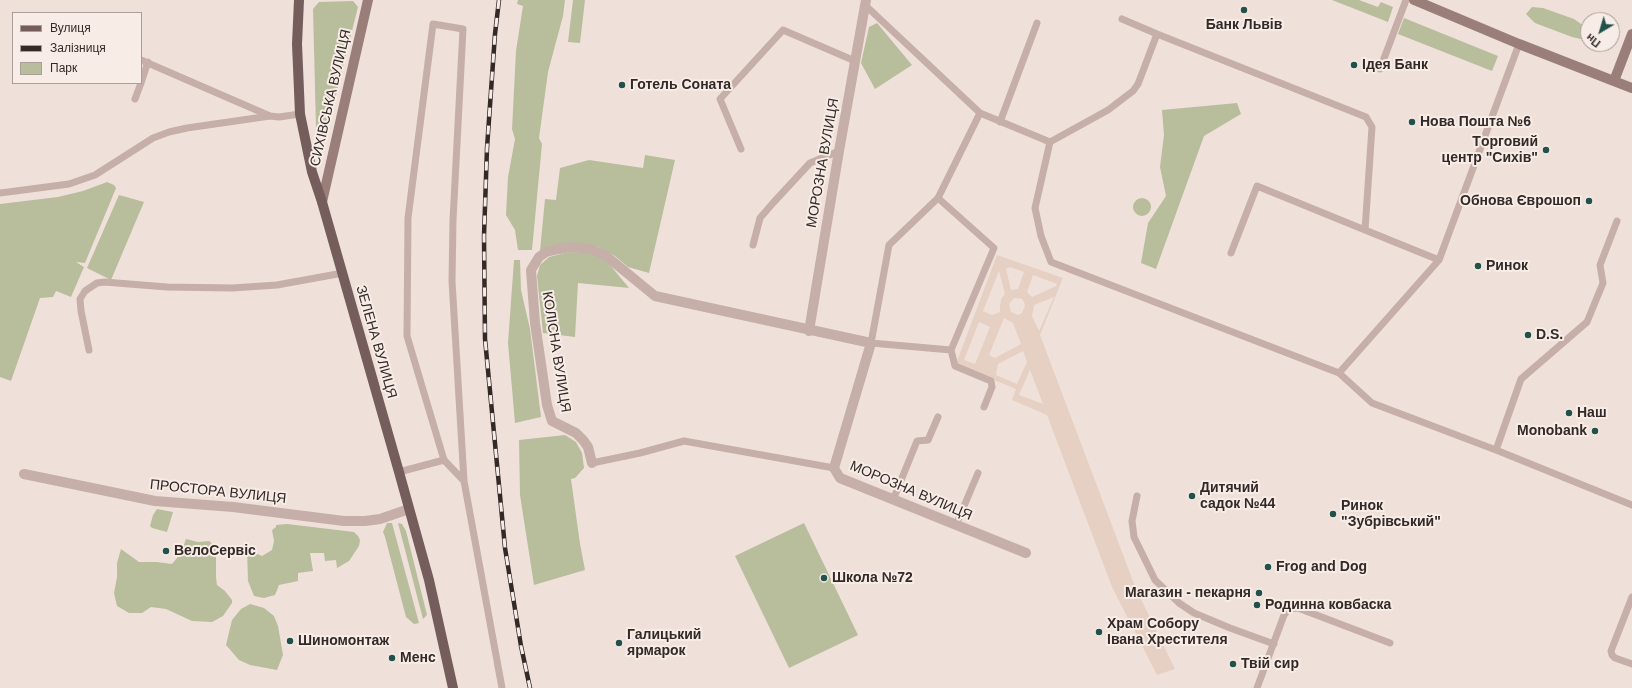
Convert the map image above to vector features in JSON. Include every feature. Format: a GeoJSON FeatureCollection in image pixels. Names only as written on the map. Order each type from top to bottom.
{"type":"FeatureCollection","features":[{"type":"Feature","properties":{"kind":"main road","name":"ЗЕЛЕНА ВУЛИЦЯ"},"geometry":{"type":"LineString","coordinates":[[299,0],[297,44],[300,114],[312,172],[322,202],[429,580],[453,688]]}},
{"type":"Feature","properties":{"kind":"main road","name":"СИХІВСЬКА ВУЛИЦЯ"},"geometry":{"type":"LineString","coordinates":[[322,202],[368,0]]}},
{"type":"Feature","properties":{"kind":"main road"},"geometry":{"type":"LineString","coordinates":[[1414,0],[1519,44],[1632,88]]}},
{"type":"Feature","properties":{"kind":"main road"},"geometry":{"type":"LineString","coordinates":[[1614,81],[1632,34]]}},
{"type":"Feature","properties":{"kind":"street","name":"МОРОЗНА ВУЛИЦЯ"},"geometry":{"type":"LineString","coordinates":[[809,331],[839,151],[866,3]]}},
{"type":"Feature","properties":{"kind":"street","name":"КОЛІСНА ВУЛИЦЯ"},"geometry":{"type":"LineString","coordinates":[[592,463],[588,447],[583,440],[566,428],[552,421],[549,416],[537,336],[531,281],[531,270],[539,257],[546,252],[570,248],[590,249],[605,255],[615,262],[655,296],[809,331]]}},
{"type":"Feature","properties":{"kind":"street"},"geometry":{"type":"LineString","coordinates":[[809,331],[871,343]]}},
{"type":"Feature","properties":{"kind":"street","name":"МОРОЗНА ВУЛИЦЯ"},"geometry":{"type":"LineString","coordinates":[[871,343],[834,468],[840,478],[1026,553]]}},
{"type":"Feature","properties":{"kind":"street","name":"ПРОСТОРА ВУЛИЦЯ"},"geometry":{"type":"LineString","coordinates":[[24,474],[155,501],[233,507],[344,521],[365,522],[380,519],[409,509]]}},
{"type":"Feature","properties":{"kind":"lane"},"geometry":{"type":"LineString","coordinates":[[1380,69],[1406,0]]}},
{"type":"Feature","properties":{"kind":"lane"},"geometry":{"type":"LineString","coordinates":[[866,3],[980,113],[1050,142]]}},
{"type":"Feature","properties":{"kind":"lane"},"geometry":{"type":"LineString","coordinates":[[1122,19],[1366,117],[1372,126],[1365,230]]}},
{"type":"Feature","properties":{"kind":"lane"},"geometry":{"type":"LineString","coordinates":[[1000,122],[1037,23]]}},
{"type":"Feature","properties":{"kind":"lane"},"geometry":{"type":"LineString","coordinates":[[464,481],[444,460],[407,336],[408,218],[433,24],[463,29],[453,220],[452,281],[464,481],[502,688]]}},
{"type":"Feature","properties":{"kind":"lane"},"geometry":{"type":"LineString","coordinates":[[741,149],[720,99],[783,30],[855,61]]}},
{"type":"Feature","properties":{"kind":"lane"},"geometry":{"type":"LineString","coordinates":[[1157,34],[1138,84],[1133,91],[1108,110],[1050,142],[1035,208],[1041,236],[1051,262],[1339,373],[1372,403],[1496,450],[1632,505]]}},
{"type":"Feature","properties":{"kind":"lane"},"geometry":{"type":"LineString","coordinates":[[1339,373],[1439,260],[1519,44]]}},
{"type":"Feature","properties":{"kind":"lane"},"geometry":{"type":"LineString","coordinates":[[142,78],[145,61],[270,116]]}},
{"type":"Feature","properties":{"kind":"lane"},"geometry":{"type":"LineString","coordinates":[[135,99],[141,84]]}},
{"type":"Feature","properties":{"kind":"lane"},"geometry":{"type":"LineString","coordinates":[[951,350],[871,343],[889,245],[938,198],[980,113]]}},
{"type":"Feature","properties":{"kind":"lane"},"geometry":{"type":"LineString","coordinates":[[0,193],[69,184],[95,176],[153,138],[169,132],[270,116],[279,117],[300,114]]}},
{"type":"Feature","properties":{"kind":"lane"},"geometry":{"type":"LineString","coordinates":[[753,245],[760,218],[773,203],[810,163],[839,151]]}},
{"type":"Feature","properties":{"kind":"lane"},"geometry":{"type":"LineString","coordinates":[[1231,253],[1257,186],[1439,260]]}},
{"type":"Feature","properties":{"kind":"lane"},"geometry":{"type":"LineString","coordinates":[[938,198],[994,248],[951,350],[955,366],[991,381],[992,387],[984,407]]}},
{"type":"Feature","properties":{"kind":"lane"},"geometry":{"type":"LineString","coordinates":[[1496,450],[1521,379],[1587,322],[1603,283],[1600,264],[1618,221]]}},
{"type":"Feature","properties":{"kind":"lane"},"geometry":{"type":"LineString","coordinates":[[89,350],[80,311],[80,299],[90,286],[97,283],[104,282],[167,287],[232,288],[277,285],[342,274]]}},
{"type":"Feature","properties":{"kind":"lane"},"geometry":{"type":"LineString","coordinates":[[893,500],[917,441],[928,440],[938,417]]}},
{"type":"Feature","properties":{"kind":"lane","name":"КОЛІСНА ВУЛИЦЯ"},"geometry":{"type":"LineString","coordinates":[[592,463],[640,453],[684,441],[834,468]]}},
{"type":"Feature","properties":{"kind":"lane"},"geometry":{"type":"LineString","coordinates":[[399,472],[444,460]]}},
{"type":"Feature","properties":{"kind":"lane"},"geometry":{"type":"LineString","coordinates":[[956,525],[978,473]]}},
{"type":"Feature","properties":{"kind":"lane"},"geometry":{"type":"LineString","coordinates":[[1137,496],[1132,521],[1134,537],[1156,580],[1179,603],[1194,613],[1274,644]]}},
{"type":"Feature","properties":{"kind":"lane"},"geometry":{"type":"LineString","coordinates":[[1632,597],[1611,650],[1612,655],[1615,658],[1632,664]]}},
{"type":"Feature","properties":{"kind":"lane"},"geometry":{"type":"LineString","coordinates":[[1258,688],[1284,616],[1289,609],[1298,608],[1390,643]]}},
{"type":"Feature","properties":{"kind":"green space"},"geometry":{"type":"Polygon","coordinates":[[[518,0],[565,0],[563,16],[548,72],[539,138],[542,144],[532,250],[518,250],[515,230],[506,215],[508,177],[515,139],[512,129],[516,51],[523,6],[517,4],[518,0]]]}},
{"type":"Feature","properties":{"kind":"green space"},"geometry":{"type":"Polygon","coordinates":[[[573,0],[585,0],[580,43],[568,42],[573,0]]]}},
{"type":"Feature","properties":{"kind":"green space"},"geometry":{"type":"Polygon","coordinates":[[[1332,0],[1359,0],[1378,7],[1381,2],[1393,7],[1388,22],[1332,0]]]}},
{"type":"Feature","properties":{"kind":"green space"},"geometry":{"type":"Polygon","coordinates":[[[353,1],[358,7],[328,127],[316,128],[313,9],[319,2],[353,1]]]}},
{"type":"Feature","properties":{"kind":"green space"},"geometry":{"type":"Polygon","coordinates":[[[1532,7],[1543,8],[1574,19],[1580,23],[1580,39],[1535,23],[1526,14],[1532,7]]]}},
{"type":"Feature","properties":{"kind":"green space"},"geometry":{"type":"Polygon","coordinates":[[[1404,18],[1498,56],[1492,71],[1398,34],[1404,18]]]}},
{"type":"Feature","properties":{"kind":"green space"},"geometry":{"type":"Polygon","coordinates":[[[877,23],[912,65],[875,89],[861,63],[869,27],[877,23]]]}},
{"type":"Feature","properties":{"kind":"green space"},"geometry":{"type":"Polygon","coordinates":[[[1237,103],[1241,114],[1204,136],[1156,269],[1141,263],[1148,223],[1166,196],[1160,167],[1164,135],[1162,110],[1237,103]]]}},
{"type":"Feature","properties":{"kind":"green space"},"geometry":{"type":"Polygon","coordinates":[[[645,155],[675,160],[649,273],[628,267],[615,256],[597,246],[540,251],[545,199],[556,200],[560,168],[589,160],[643,168],[645,155]]]}},
{"type":"Feature","properties":{"kind":"green space"},"geometry":{"type":"Polygon","coordinates":[[[107,182],[114,185],[116,188],[85,263],[76,262],[84,267],[71,297],[56,291],[53,297],[40,298],[11,381],[0,377],[0,204],[58,197],[83,191],[107,182]]]}},
{"type":"Feature","properties":{"kind":"green space"},"geometry":{"type":"Polygon","coordinates":[[[119,195],[144,202],[111,280],[87,268],[119,195]]]}},
{"type":"Feature","properties":{"kind":"green space"},"geometry":{"type":"Polygon","coordinates":[[[1142,198],[1148,201],[1151,207],[1148,213],[1142,216],[1136,213],[1133,207],[1136,201],[1142,198]]]}},
{"type":"Feature","properties":{"kind":"green space"},"geometry":{"type":"Polygon","coordinates":[[[569,252],[591,253],[606,260],[629,288],[578,283],[575,337],[543,333],[537,276],[540,265],[549,257],[569,252]]]}},
{"type":"Feature","properties":{"kind":"green space"},"geometry":{"type":"Polygon","coordinates":[[[514,260],[520,260],[521,290],[530,329],[541,417],[515,423],[508,343],[514,260]]]}},
{"type":"Feature","properties":{"kind":"green space"},"geometry":{"type":"Polygon","coordinates":[[[565,435],[576,442],[582,453],[584,468],[575,478],[571,479],[585,570],[534,585],[520,495],[519,440],[565,435]]]}},
{"type":"Feature","properties":{"kind":"green space"},"geometry":{"type":"Polygon","coordinates":[[[157,509],[173,512],[167,532],[152,528],[150,526],[153,515],[157,509]]]}},
{"type":"Feature","properties":{"kind":"green space"},"geometry":{"type":"Polygon","coordinates":[[[387,523],[392,523],[419,623],[414,624],[406,617],[383,532],[387,523]]]}},
{"type":"Feature","properties":{"kind":"green space"},"geometry":{"type":"Polygon","coordinates":[[[398,523],[402,524],[406,531],[427,615],[423,619],[398,523]]]}},
{"type":"Feature","properties":{"kind":"green space"},"geometry":{"type":"Polygon","coordinates":[[[804,523],[858,635],[789,668],[735,556],[804,523]]]}},
{"type":"Feature","properties":{"kind":"green space"},"geometry":{"type":"Polygon","coordinates":[[[287,524],[354,532],[360,540],[359,546],[349,561],[337,568],[336,560],[325,561],[324,553],[310,553],[313,571],[298,573],[298,581],[279,585],[275,595],[264,598],[254,596],[248,581],[247,549],[262,556],[272,550],[274,541],[272,530],[276,527],[276,525],[287,524]]]}},
{"type":"Feature","properties":{"kind":"green space"},"geometry":{"type":"Polygon","coordinates":[[[186,539],[198,542],[209,541],[216,547],[217,585],[225,591],[232,600],[232,603],[223,616],[212,622],[192,621],[166,609],[151,607],[142,613],[129,613],[117,606],[114,593],[117,577],[117,563],[121,549],[139,562],[172,564],[181,553],[186,539]]]}},
{"type":"Feature","properties":{"kind":"green space"},"geometry":{"type":"Polygon","coordinates":[[[250,604],[264,608],[274,616],[278,626],[283,655],[277,670],[250,665],[239,660],[226,645],[232,620],[241,609],[250,604]]]}},
{"type":"Feature","properties":{"kind":"shaded area"},"geometry":{"type":"Polygon","coordinates":[[[997,255],[1063,278],[1040,335],[1136,589],[1175,669],[1157,675],[1112,587],[1047,415],[1012,400],[1016,389],[956,364],[997,255]],[[1010,267],[1006,269],[1011,290],[1018,289],[1024,272],[1010,267]],[[999,271],[983,311],[992,315],[1000,312],[1001,299],[1005,294],[999,271]],[[1033,275],[1027,292],[1032,297],[1056,286],[1057,284],[1033,275]],[[1054,297],[1034,305],[1032,316],[1039,331],[1054,297]],[[1014,298],[1009,304],[1011,312],[1018,315],[1022,313],[1025,306],[1022,299],[1014,298]],[[1004,318],[989,355],[995,358],[1021,344],[1013,323],[1004,318]],[[979,322],[964,360],[975,364],[990,327],[979,322]],[[1023,351],[998,364],[996,375],[1017,384],[1027,362],[1023,351]],[[1030,370],[1019,395],[1043,404],[1030,370]]]}},
{"type":"Feature","properties":{"kind":"railway"},"geometry":{"type":"LineString","coordinates":[[499,0],[495,34],[487,148],[484,236],[485,339],[505,548],[521,646],[530,688]]}},
{"type":"Feature","properties":{"kind":"place","name":"Банк Львів"},"geometry":{"type":"Point","coordinates":[1244,10]}},
{"type":"Feature","properties":{"kind":"place","name":"Ідея Банк"},"geometry":{"type":"Point","coordinates":[1354,65]}},
{"type":"Feature","properties":{"kind":"place","name":"Готель Соната"},"geometry":{"type":"Point","coordinates":[622,85]}},
{"type":"Feature","properties":{"kind":"place","name":"Нова Пошта №6"},"geometry":{"type":"Point","coordinates":[1412,122]}},
{"type":"Feature","properties":{"kind":"place","name":"Tорговий центр \"Сихів\""},"geometry":{"type":"Point","coordinates":[1546,150]}},
{"type":"Feature","properties":{"kind":"place","name":"Обнова Єврошоп"},"geometry":{"type":"Point","coordinates":[1589,201]}},
{"type":"Feature","properties":{"kind":"place","name":"Ринок"},"geometry":{"type":"Point","coordinates":[1478,266]}},
{"type":"Feature","properties":{"kind":"place","name":"D.S."},"geometry":{"type":"Point","coordinates":[1528,335]}},
{"type":"Feature","properties":{"kind":"place","name":"Наш"},"geometry":{"type":"Point","coordinates":[1569,413]}},
{"type":"Feature","properties":{"kind":"place","name":"Monobank"},"geometry":{"type":"Point","coordinates":[1595,431]}},
{"type":"Feature","properties":{"kind":"place","name":"Дитячий садок №44"},"geometry":{"type":"Point","coordinates":[1192,496]}},
{"type":"Feature","properties":{"kind":"place","name":"Ринок \"Зубрівський\""},"geometry":{"type":"Point","coordinates":[1333,514]}},
{"type":"Feature","properties":{"kind":"place","name":"ВелоСервіс"},"geometry":{"type":"Point","coordinates":[166,551]}},
{"type":"Feature","properties":{"kind":"place","name":"Frog and Dog"},"geometry":{"type":"Point","coordinates":[1268,567]}},
{"type":"Feature","properties":{"kind":"place","name":"Школа №72"},"geometry":{"type":"Point","coordinates":[824,578]}},
{"type":"Feature","properties":{"kind":"place","name":"Магазин - пекарня"},"geometry":{"type":"Point","coordinates":[1259,593]}},
{"type":"Feature","properties":{"kind":"place","name":"Родинна ковбаска"},"geometry":{"type":"Point","coordinates":[1257,605]}},
{"type":"Feature","properties":{"kind":"place","name":"Храм Собору Івана Хрестителя"},"geometry":{"type":"Point","coordinates":[1099,632]}},
{"type":"Feature","properties":{"kind":"place","name":"Шиномонтаж"},"geometry":{"type":"Point","coordinates":[290,641]}},
{"type":"Feature","properties":{"kind":"place","name":"Галицький ярмарок"},"geometry":{"type":"Point","coordinates":[619,643]}},
{"type":"Feature","properties":{"kind":"place","name":"Менс"},"geometry":{"type":"Point","coordinates":[392,658]}},
{"type":"Feature","properties":{"kind":"place","name":"Твій сир"},"geometry":{"type":"Point","coordinates":[1233,664]}}]}
